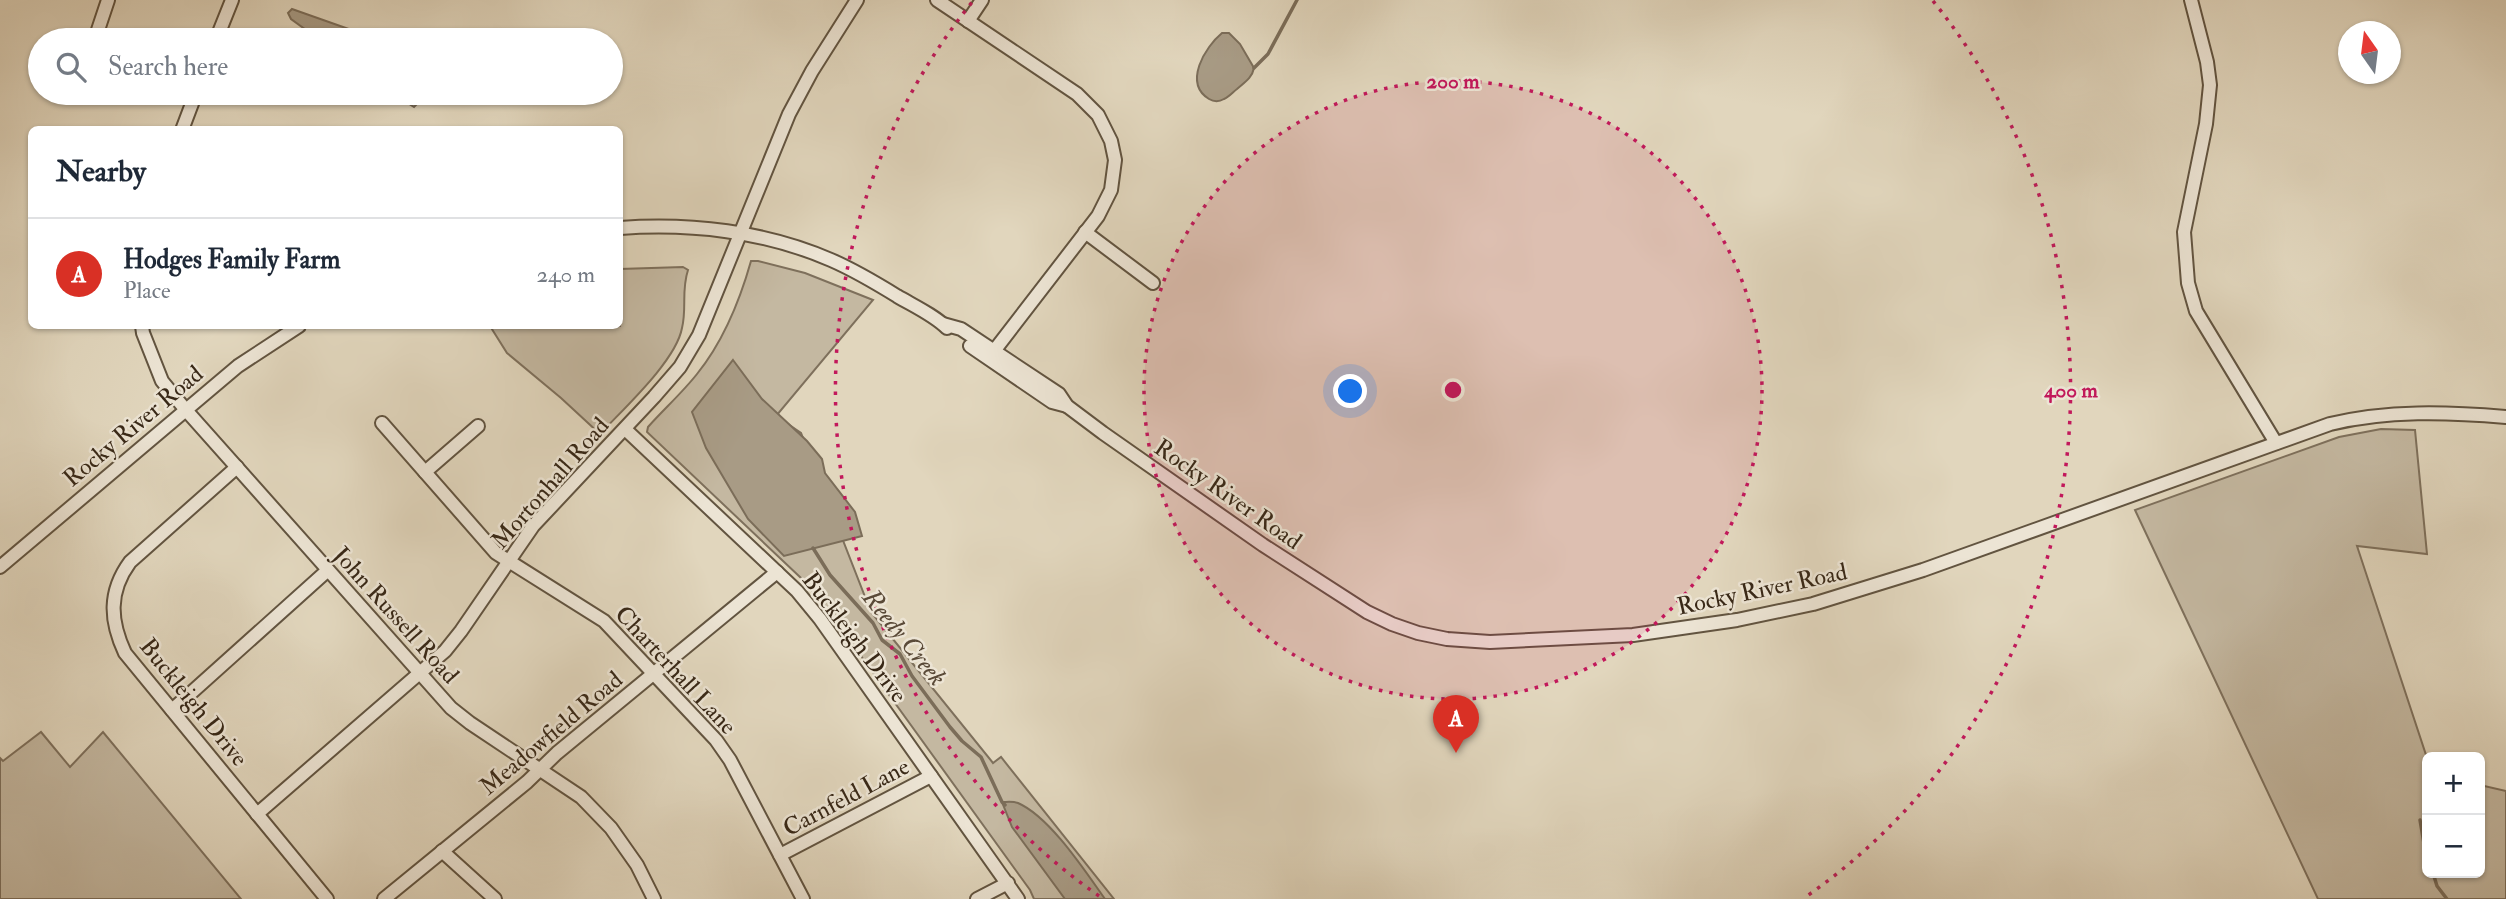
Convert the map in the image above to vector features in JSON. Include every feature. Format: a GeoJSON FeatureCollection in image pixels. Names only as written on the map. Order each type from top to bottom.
{"type":"FeatureCollection","features":[{"type":"Feature","properties":{"kind":"street"},"geometry":{"type":"LineString","coordinates":[[98,28],[107,0]]}},
{"type":"Feature","properties":{"kind":"street"},"geometry":{"type":"LineString","coordinates":[[221,28],[232,0]]}},
{"type":"Feature","properties":{"kind":"street","name":"Mortonhall Road"},"geometry":{"type":"LineString","coordinates":[[257,814],[445,651],[533,526],[680,367],[699,335],[789,114],[812,71],[857,0]]}},
{"type":"Feature","properties":{"kind":"street"},"geometry":{"type":"LineString","coordinates":[[937,0],[1077,94],[1098,115],[1111,141],[1115,160],[1111,190],[1097,216],[994,351]]}},
{"type":"Feature","properties":{"kind":"street"},"geometry":{"type":"LineString","coordinates":[[968,21],[982,0]]}},
{"type":"Feature","properties":{"kind":"street"},"geometry":{"type":"LineString","coordinates":[[2191,0],[2210,85],[2206,124],[2184,232],[2188,284],[2196,311],[2276,443]]}},
{"type":"Feature","properties":{"kind":"street"},"geometry":{"type":"LineString","coordinates":[[184,126],[191,105]]}},
{"type":"Feature","properties":{"kind":"street","name":"Rocky River Road"},"geometry":{"type":"LineString","coordinates":[[623,228],[678,226],[739,233],[830,259],[864,276],[943,324],[954,335],[1052,402],[1067,406],[1240,529],[1367,612],[1392,624],[1447,639],[1490,642],[1633,635],[1716,624],[1813,604],[1923,570],[2330,424],[2374,415],[2431,413],[2506,417]]}},
{"type":"Feature","properties":{"kind":"street"},"geometry":{"type":"LineString","coordinates":[[1086,232],[1153,283]]}},
{"type":"Feature","properties":{"kind":"street","name":"Rocky River Road"},"geometry":{"type":"LineString","coordinates":[[943,324],[961,329],[1059,394],[1067,406]]}},
{"type":"Feature","properties":{"kind":"street","name":"John Russell Road"},"geometry":{"type":"LineString","coordinates":[[142,329],[162,381],[451,708],[581,797],[611,828],[637,865],[654,899]]}},
{"type":"Feature","properties":{"kind":"street","name":"Rocky River Road"},"geometry":{"type":"LineString","coordinates":[[0,567],[237,366],[294,329]]}},
{"type":"Feature","properties":{"kind":"street","name":"Charterhall Lane"},"geometry":{"type":"LineString","coordinates":[[383,423],[496,553],[604,621],[716,740],[730,760],[803,899]]}},
{"type":"Feature","properties":{"kind":"street"},"geometry":{"type":"LineString","coordinates":[[425,472],[478,426]]}},
{"type":"Feature","properties":{"kind":"street","name":"Buckleigh Drive"},"geometry":{"type":"LineString","coordinates":[[625,429],[797,591],[820,619],[1018,899]]}},
{"type":"Feature","properties":{"kind":"street","name":"Buckleigh Drive"},"geometry":{"type":"LineString","coordinates":[[237,467],[130,562],[113,596],[114,623],[125,653],[327,899]]}},
{"type":"Feature","properties":{"kind":"street"},"geometry":{"type":"LineString","coordinates":[[172,710],[328,570]]}},
{"type":"Feature","properties":{"kind":"street","name":"Meadowfield Road"},"geometry":{"type":"LineString","coordinates":[[384,899],[777,572]]}},
{"type":"Feature","properties":{"kind":"street","name":"Carnfeld Lane"},"geometry":{"type":"LineString","coordinates":[[780,855],[931,776]]}},
{"type":"Feature","properties":{"kind":"street"},"geometry":{"type":"LineString","coordinates":[[442,851],[495,899]]}},
{"type":"Feature","properties":{"kind":"street"},"geometry":{"type":"LineString","coordinates":[[977,899],[1008,883]]}},
{"type":"Feature","properties":{"kind":"shaded area"},"geometry":{"type":"Polygon","coordinates":[[[292,9],[347,28],[303,28],[291,19],[288,13],[292,9]]]}},
{"type":"Feature","properties":{"kind":"shaded area"},"geometry":{"type":"Polygon","coordinates":[[[1222,33],[1229,33],[1240,44],[1254,68],[1248,80],[1229,96],[1215,101],[1201,92],[1197,75],[1199,65],[1209,47],[1222,33]]]}},
{"type":"Feature","properties":{"kind":"shaded area"},"geometry":{"type":"Polygon","coordinates":[[[751,261],[805,273],[873,300],[776,416],[801,433],[871,612],[993,763],[1001,757],[1114,899],[1034,899],[822,602],[801,578],[647,432],[648,427],[691,381],[714,349],[736,306],[751,261]]]}},
{"type":"Feature","properties":{"kind":"shaded area"},"geometry":{"type":"Polygon","coordinates":[[[683,267],[688,270],[683,321],[678,341],[670,355],[600,434],[507,353],[492,329],[623,329],[623,269],[683,267]]]}},
{"type":"Feature","properties":{"kind":"shaded area"},"geometry":{"type":"Polygon","coordinates":[[[733,360],[762,399],[807,441],[822,459],[825,473],[855,512],[862,536],[784,556],[748,519],[706,448],[692,412],[733,360]]]}},
{"type":"Feature","properties":{"kind":"shaded area"},"geometry":{"type":"Polygon","coordinates":[[[2381,429],[2415,430],[2427,554],[2357,546],[2425,752],[2422,752],[2422,878],[2485,878],[2485,786],[2506,791],[2506,899],[2318,899],[2135,510],[2339,437],[2381,429]]]}},
{"type":"Feature","properties":{"kind":"shaded area"},"geometry":{"type":"Polygon","coordinates":[[[41,732],[70,767],[103,732],[241,899],[0,899],[0,758],[3,761],[41,732]]]}},
{"type":"Feature","properties":{"kind":"shaded area"},"geometry":{"type":"Polygon","coordinates":[[[1002,802],[1018,803],[1042,820],[1066,846],[1105,899],[1065,899],[1012,827],[1002,802]]]}},
{"type":"Feature","properties":{"kind":"waterway"},"geometry":{"type":"LineString","coordinates":[[1254,68],[1268,54],[1297,0]]}},
{"type":"Feature","properties":{"kind":"waterway","name":"Reedy Creek"},"geometry":{"type":"LineString","coordinates":[[813,548],[830,575],[873,623],[882,640],[900,654],[912,676],[950,727],[981,757],[1005,805]]}},
{"type":"Feature","properties":{"kind":"waterway"},"geometry":{"type":"LineString","coordinates":[[2420,820],[2422,832]]}},
{"type":"Feature","properties":{"kind":"waterway"},"geometry":{"type":"LineString","coordinates":[[2435,878],[2447,899]]}},
{"type":"Feature","properties":{"kind":"place","name":"Hodges Family Farm"},"geometry":{"type":"Point","coordinates":[1456,753]}}]}
